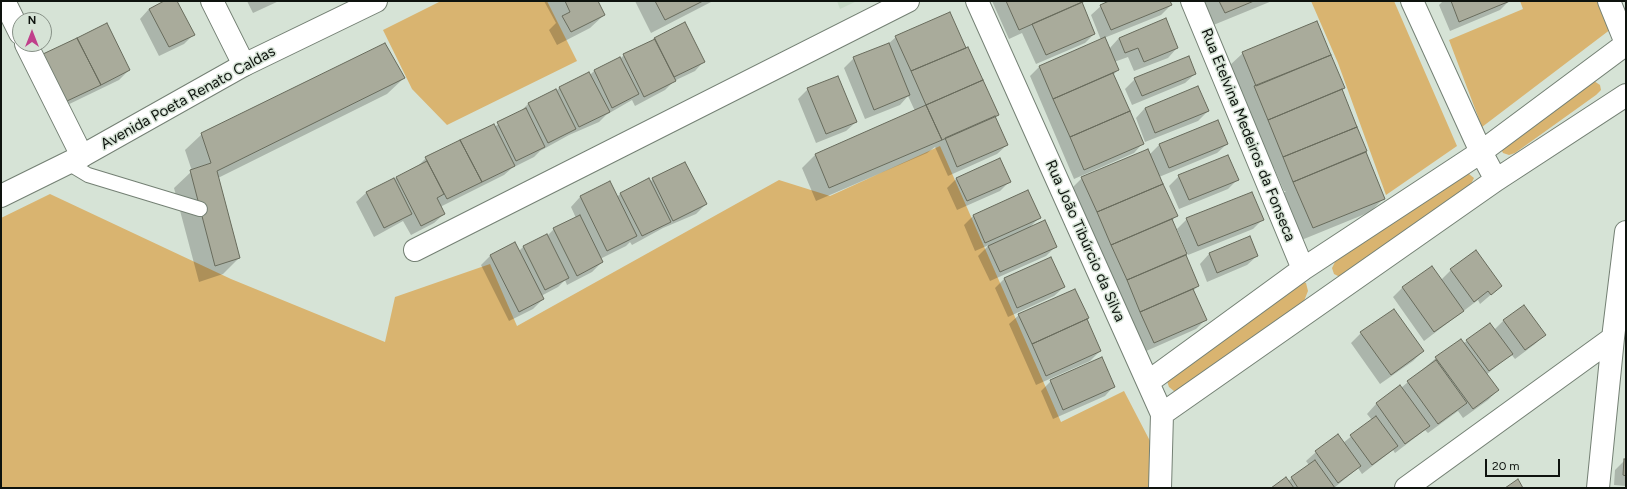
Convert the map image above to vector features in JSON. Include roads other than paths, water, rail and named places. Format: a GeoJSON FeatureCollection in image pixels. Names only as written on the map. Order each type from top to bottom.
{"type":"FeatureCollection","features":[{"type":"Feature","properties":{"kind":"street"},"geometry":{"type":"LineString","coordinates":[[4,1],[12,17]]}},
{"type":"Feature","properties":{"kind":"street"},"geometry":{"type":"LineString","coordinates":[[212,1],[244,65]]}},
{"type":"Feature","properties":{"kind":"street","name":"Avenida Poeta Renato Caldas"},"geometry":{"type":"LineString","coordinates":[[1,196],[75,160],[244,65],[376,1]]}},
{"type":"Feature","properties":{"kind":"street"},"geometry":{"type":"LineString","coordinates":[[415,250],[908,1]]}},
{"type":"Feature","properties":{"kind":"street","name":"Rua João Tibúrcio da Silva"},"geometry":{"type":"LineString","coordinates":[[977,1],[1162,414],[1160,488]]}},
{"type":"Feature","properties":{"kind":"street","name":"Rua Etelvina Medeiros da Fonseca"},"geometry":{"type":"LineString","coordinates":[[1192,1],[1303,270]]}},
{"type":"Feature","properties":{"kind":"street"},"geometry":{"type":"LineString","coordinates":[[1412,1],[1481,152],[1496,180]]}},
{"type":"Feature","properties":{"kind":"street"},"geometry":{"type":"LineString","coordinates":[[1148,382],[1303,270],[1481,152],[1626,44],[1609,1]]}},
{"type":"Feature","properties":{"kind":"street"},"geometry":{"type":"LineString","coordinates":[[29,52],[75,160]]}},
{"type":"Feature","properties":{"kind":"street"},"geometry":{"type":"LineString","coordinates":[[1162,414],[1496,180],[1626,95]]}},
{"type":"Feature","properties":{"kind":"street"},"geometry":{"type":"LineString","coordinates":[[1598,488],[1613,338],[1626,232]]}},
{"type":"Feature","properties":{"kind":"street"},"geometry":{"type":"LineString","coordinates":[[1406,488],[1613,338]]}},
{"type":"Feature","properties":{"kind":"lane"},"geometry":{"type":"LineString","coordinates":[[75,160],[88,175],[200,209]]}}]}
